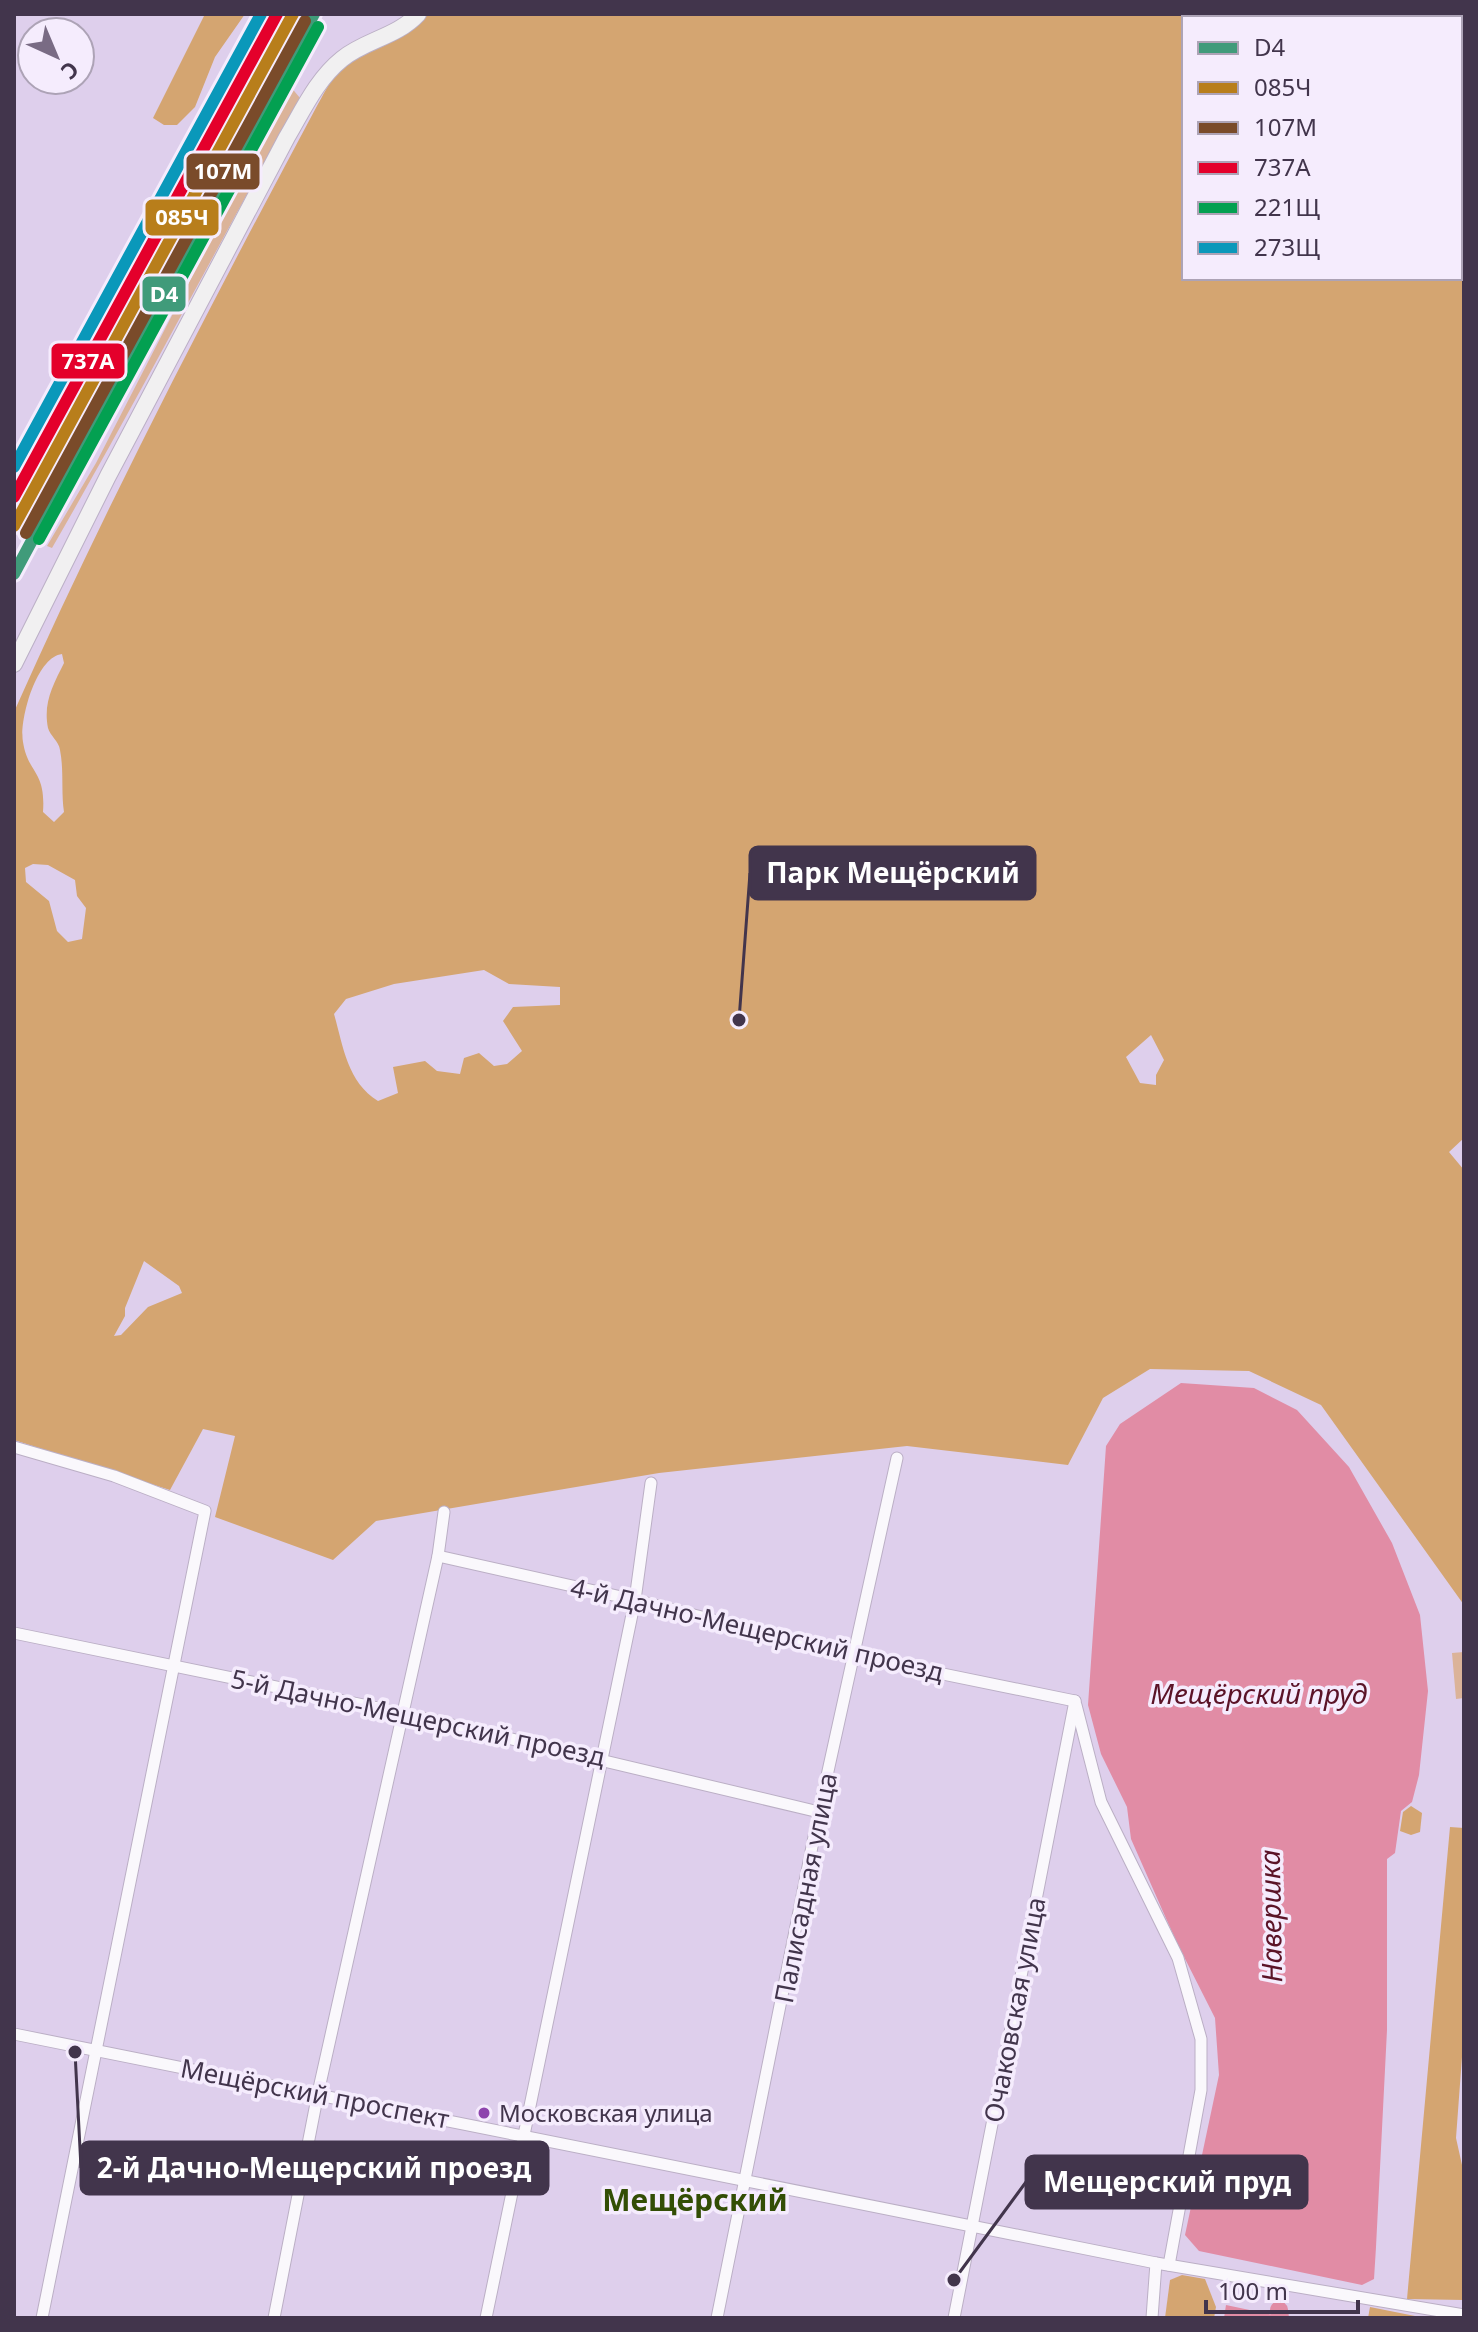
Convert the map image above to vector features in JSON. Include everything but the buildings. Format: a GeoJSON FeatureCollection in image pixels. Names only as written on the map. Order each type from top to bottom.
{"type":"FeatureCollection","features":[{"type":"Feature","properties":{"kind":"street"},"geometry":{"type":"LineString","coordinates":[[14,664],[108,476],[287,137],[319,85],[342,59],[401,29],[418,14]]}},
{"type":"Feature","properties":{"kind":"street"},"geometry":{"type":"LineString","coordinates":[[14,1447],[114,1476],[205,1511],[177,1665],[42,2318]]}},
{"type":"Feature","properties":{"kind":"street","name":"Палисадная улица"},"geometry":{"type":"LineString","coordinates":[[717,2318],[819,1812],[897,1458]]}},
{"type":"Feature","properties":{"kind":"street"},"geometry":{"type":"LineString","coordinates":[[486,2318],[635,1600],[651,1483]]}},
{"type":"Feature","properties":{"kind":"street"},"geometry":{"type":"LineString","coordinates":[[274,2318],[318,2093],[438,1556],[444,1512]]}},
{"type":"Feature","properties":{"kind":"street","name":"4-й Дачно-Мещерский проезд"},"geometry":{"type":"LineString","coordinates":[[438,1556],[635,1600],[855,1656],[1075,1701]]}},
{"type":"Feature","properties":{"kind":"street","name":"5-й Дачно-Мещерский проезд"},"geometry":{"type":"LineString","coordinates":[[14,1633],[402,1713],[602,1758],[819,1812]]}},
{"type":"Feature","properties":{"kind":"street"},"geometry":{"type":"LineString","coordinates":[[1075,1701],[1101,1802],[1178,1958],[1201,2039],[1201,2090],[1169,2265]]}},
{"type":"Feature","properties":{"kind":"street","name":"Очаковская улица"},"geometry":{"type":"LineString","coordinates":[[954,2318],[1075,1701]]}},
{"type":"Feature","properties":{"kind":"street","name":"Мещёрский проспект"},"geometry":{"type":"LineString","coordinates":[[14,2034],[1156,2263],[1464,2315]]}},
{"type":"Feature","properties":{"kind":"street"},"geometry":{"type":"LineString","coordinates":[[1152,2318],[1156,2263]]}},
{"type":"Feature","properties":{"kind":"shaded area"},"geometry":{"type":"Polygon","coordinates":[[[205,14],[245,14],[215,57],[195,107],[177,125],[164,125],[153,118],[205,14]]]}},
{"type":"Feature","properties":{"kind":"shaded area"},"geometry":{"type":"Polygon","coordinates":[[[425,14],[1464,14],[1464,1138],[1449,1152],[1464,1170],[1464,1605],[1321,1405],[1249,1371],[1150,1369],[1103,1398],[1068,1465],[907,1446],[659,1473],[376,1521],[333,1560],[215,1517],[235,1436],[203,1429],[170,1490],[14,1440],[14,712],[160,405],[327,88],[347,64],[408,30],[425,14]],[[62,654],[44,666],[31,691],[22,732],[25,752],[42,788],[43,812],[54,822],[64,812],[62,765],[59,747],[48,728],[47,710],[64,663],[62,654]],[[33,864],[25,868],[26,882],[49,901],[57,931],[68,942],[82,939],[86,908],[77,896],[75,880],[48,865],[33,864]],[[484,970],[394,984],[346,999],[334,1014],[344,1050],[359,1084],[378,1101],[398,1093],[393,1067],[425,1061],[437,1071],[460,1074],[464,1058],[479,1053],[494,1066],[507,1064],[522,1051],[503,1021],[513,1007],[560,1005],[560,987],[509,984],[484,970]],[[1151,1035],[1126,1057],[1140,1083],[1156,1085],[1156,1075],[1164,1060],[1151,1035]],[[144,1261],[125,1308],[125,1316],[114,1336],[121,1335],[148,1307],[182,1293],[179,1286],[144,1261]]]}},
{"type":"Feature","properties":{"kind":"shaded area"},"geometry":{"type":"Polygon","coordinates":[[[290,86],[300,98],[84,492],[52,548],[47,546],[96,463],[290,86]]]}},
{"type":"Feature","properties":{"kind":"shaded area"},"geometry":{"type":"Polygon","coordinates":[[[1464,1652],[1464,1698],[1456,1699],[1452,1653],[1464,1652]]]}},
{"type":"Feature","properties":{"kind":"shaded area"},"geometry":{"type":"Polygon","coordinates":[[[1411,1806],[1422,1813],[1420,1832],[1411,1835],[1400,1831],[1403,1812],[1411,1806]]]}},
{"type":"Feature","properties":{"kind":"shaded area"},"geometry":{"type":"Polygon","coordinates":[[[1450,1827],[1464,1828],[1464,2030],[1456,2138],[1464,2174],[1464,2300],[1407,2299],[1450,1827]]]}},
{"type":"Feature","properties":{"kind":"shaded area"},"geometry":{"type":"Polygon","coordinates":[[[1182,2275],[1205,2279],[1216,2307],[1214,2318],[1165,2318],[1170,2280],[1182,2275]]]}},
{"type":"Feature","properties":{"kind":"shaded area"},"geometry":{"type":"Polygon","coordinates":[[[1370,2307],[1425,2318],[1368,2318],[1370,2307]]]}},
{"type":"Feature","properties":{"kind":"water","name":"Мещёрский пруд"},"geometry":{"type":"Polygon","coordinates":[[[1181,1383],[1254,1388],[1297,1410],[1349,1467],[1392,1543],[1420,1615],[1428,1691],[1419,1775],[1412,1802],[1401,1811],[1395,1853],[1387,1859],[1387,2030],[1376,2247],[1374,2279],[1362,2285],[1199,2251],[1185,2235],[1219,2075],[1215,2018],[1176,1941],[1131,1839],[1127,1807],[1101,1754],[1088,1705],[1106,1446],[1120,1424],[1181,1383]]]}},
{"type":"Feature","properties":{"kind":"water"},"geometry":{"type":"Polygon","coordinates":[[[1226,2305],[1287,2318],[1224,2318],[1226,2305]]]}},
{"type":"Feature","properties":{"kind":"waterway","name":"Навершка"},"geometry":{"type":"LineString","coordinates":[[1279,2310],[1280,2318]]}},
{"type":"Feature","properties":{"kind":"transit line","name":"273Щ"},"geometry":{"type":"LineString","coordinates":[[14,467],[261,14]]}},
{"type":"Feature","properties":{"kind":"transit line","name":"737А"},"geometry":{"type":"LineString","coordinates":[[14,497],[277,14]]}},
{"type":"Feature","properties":{"kind":"transit line","name":"085Ч"},"geometry":{"type":"LineString","coordinates":[[14,526],[293,14]]}},
{"type":"Feature","properties":{"kind":"transit line","name":"D4"},"geometry":{"type":"LineString","coordinates":[[14,574],[314,14]]}},
{"type":"Feature","properties":{"kind":"transit line","name":"107М"},"geometry":{"type":"LineString","coordinates":[[26,533],[305,21]]}},
{"type":"Feature","properties":{"kind":"transit line","name":"221Щ"},"geometry":{"type":"LineString","coordinates":[[39,539],[318,27]]}},
{"type":"Feature","properties":{"kind":"place","name":"Парк Мещёрский"},"geometry":{"type":"Point","coordinates":[739,1020]}},
{"type":"Feature","properties":{"kind":"place","name":"2-й Дачно-Мещерский проезд"},"geometry":{"type":"Point","coordinates":[75,2052]}},
{"type":"Feature","properties":{"kind":"place","name":"Московская улица"},"geometry":{"type":"Point","coordinates":[484,2113]}},
{"type":"Feature","properties":{"kind":"place","name":"Мещерский пруд"},"geometry":{"type":"Point","coordinates":[954,2280]}},
{"type":"Feature","properties":{"kind":"district","name":"Мещёрский"},"geometry":{"type":"Point","coordinates":[695,2201]}}]}
